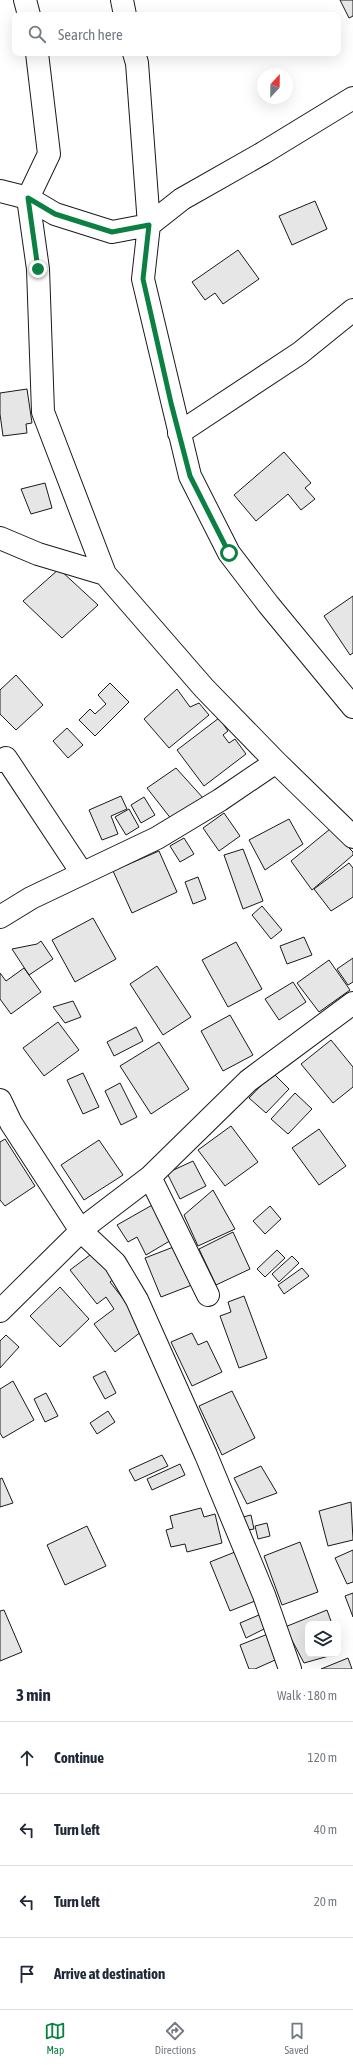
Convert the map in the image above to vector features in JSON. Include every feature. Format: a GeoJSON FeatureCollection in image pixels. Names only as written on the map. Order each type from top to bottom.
{"type":"FeatureCollection","features":[{"type":"Feature","properties":{"kind":"street"},"geometry":{"type":"LineString","coordinates":[[25,0],[29,12]]}},
{"type":"Feature","properties":{"kind":"street"},"geometry":{"type":"LineString","coordinates":[[122,0],[124,12]]}},
{"type":"Feature","properties":{"kind":"street"},"geometry":{"type":"LineString","coordinates":[[37,56],[49,154],[28,198],[38,269],[43,412],[105,574],[204,688],[276,762],[353,837]]}},
{"type":"Feature","properties":{"kind":"street"},"geometry":{"type":"LineString","coordinates":[[134,56],[149,225],[143,279],[190,476],[229,553],[268,604],[353,707]]}},
{"type":"Feature","properties":{"kind":"street"},"geometry":{"type":"LineString","coordinates":[[0,191],[28,198],[55,214],[112,232],[149,225],[182,199],[263,153],[353,98]]}},
{"type":"Feature","properties":{"kind":"street"},"geometry":{"type":"LineString","coordinates":[[179,433],[300,353],[353,310]]}},
{"type":"Feature","properties":{"kind":"street"},"geometry":{"type":"LineString","coordinates":[[0,538],[38,554],[105,574]]}},
{"type":"Feature","properties":{"kind":"street"},"geometry":{"type":"LineString","coordinates":[[0,761],[6,758],[82,873]]}},
{"type":"Feature","properties":{"kind":"street"},"geometry":{"type":"LineString","coordinates":[[0,917],[31,898],[157,838],[220,800],[276,762]]}},
{"type":"Feature","properties":{"kind":"street"},"geometry":{"type":"LineString","coordinates":[[0,1311],[80,1231],[150,1177],[248,1081],[353,1003]]}},
{"type":"Feature","properties":{"kind":"street"},"geometry":{"type":"LineString","coordinates":[[0,1100],[6,1127],[80,1231],[115,1263],[137,1300],[206,1455],[264,1595],[290,1669]]}},
{"type":"Feature","properties":{"kind":"street"},"geometry":{"type":"LineString","coordinates":[[150,1177],[208,1295]]}},
{"type":"Feature","properties":{"kind":"building"},"geometry":{"type":"Polygon","coordinates":[[[340,0],[353,0],[353,16],[349,18],[340,0]]]}},
{"type":"Feature","properties":{"kind":"building"},"geometry":{"type":"Polygon","coordinates":[[[315,201],[327,229],[292,245],[279,216],[315,201]]]}},
{"type":"Feature","properties":{"kind":"building"},"geometry":{"type":"Polygon","coordinates":[[[238,250],[259,279],[223,304],[215,293],[205,300],[192,282],[238,250]]]}},
{"type":"Feature","properties":{"kind":"building"},"geometry":{"type":"Polygon","coordinates":[[[27,389],[32,423],[26,424],[27,433],[3,436],[0,414],[0,393],[27,389]]]}},
{"type":"Feature","properties":{"kind":"building"},"geometry":{"type":"Polygon","coordinates":[[[284,452],[311,483],[305,488],[315,499],[301,510],[288,494],[256,521],[234,495],[284,452]]]}},
{"type":"Feature","properties":{"kind":"building"},"geometry":{"type":"Polygon","coordinates":[[[45,483],[52,508],[31,514],[21,489],[45,483]]]}},
{"type":"Feature","properties":{"kind":"building"},"geometry":{"type":"Polygon","coordinates":[[[59,569],[98,605],[62,638],[23,601],[59,569]]]}},
{"type":"Feature","properties":{"kind":"building"},"geometry":{"type":"Polygon","coordinates":[[[353,596],[353,653],[350,655],[324,616],[353,596]]]}},
{"type":"Feature","properties":{"kind":"building"},"geometry":{"type":"Polygon","coordinates":[[[16,675],[43,705],[16,730],[0,714],[0,690],[16,675]]]}},
{"type":"Feature","properties":{"kind":"building"},"geometry":{"type":"Polygon","coordinates":[[[110,683],[129,702],[95,736],[79,720],[90,709],[95,714],[106,704],[98,695],[110,683]]]}},
{"type":"Feature","properties":{"kind":"building"},"geometry":{"type":"Polygon","coordinates":[[[177,689],[190,707],[199,703],[209,715],[169,748],[144,719],[177,689]]]}},
{"type":"Feature","properties":{"kind":"building"},"geometry":{"type":"Polygon","coordinates":[[[219,718],[228,731],[223,735],[229,743],[235,739],[246,754],[204,786],[177,750],[219,718]]]}},
{"type":"Feature","properties":{"kind":"building"},"geometry":{"type":"Polygon","coordinates":[[[67,728],[83,745],[68,758],[53,741],[67,728]]]}},
{"type":"Feature","properties":{"kind":"building"},"geometry":{"type":"Polygon","coordinates":[[[176,768],[204,799],[172,820],[147,788],[176,768]]]}},
{"type":"Feature","properties":{"kind":"building"},"geometry":{"type":"Polygon","coordinates":[[[121,796],[127,809],[111,816],[118,834],[102,840],[89,810],[121,796]]]}},
{"type":"Feature","properties":{"kind":"building"},"geometry":{"type":"Polygon","coordinates":[[[144,797],[155,815],[141,823],[131,805],[144,797]]]}},
{"type":"Feature","properties":{"kind":"building"},"geometry":{"type":"Polygon","coordinates":[[[129,809],[139,827],[126,835],[115,817],[129,809]]]}},
{"type":"Feature","properties":{"kind":"building"},"geometry":{"type":"Polygon","coordinates":[[[224,813],[240,836],[219,851],[203,828],[224,813]]]}},
{"type":"Feature","properties":{"kind":"building"},"geometry":{"type":"Polygon","coordinates":[[[289,819],[303,844],[265,870],[249,840],[289,819]]]}},
{"type":"Feature","properties":{"kind":"building"},"geometry":{"type":"Polygon","coordinates":[[[330,829],[353,852],[353,855],[312,890],[291,861],[330,829]]]}},
{"type":"Feature","properties":{"kind":"building"},"geometry":{"type":"Polygon","coordinates":[[[184,838],[194,854],[180,862],[170,846],[184,838]]]}},
{"type":"Feature","properties":{"kind":"building"},"geometry":{"type":"Polygon","coordinates":[[[243,849],[263,901],[243,909],[224,855],[243,849]]]}},
{"type":"Feature","properties":{"kind":"building"},"geometry":{"type":"Polygon","coordinates":[[[159,851],[177,892],[132,913],[113,871],[159,851]]]}},
{"type":"Feature","properties":{"kind":"building"},"geometry":{"type":"Polygon","coordinates":[[[349,863],[353,868],[353,897],[331,911],[314,889],[349,863]]]}},
{"type":"Feature","properties":{"kind":"building"},"geometry":{"type":"Polygon","coordinates":[[[198,877],[206,899],[193,904],[185,882],[198,877]]]}},
{"type":"Feature","properties":{"kind":"building"},"geometry":{"type":"Polygon","coordinates":[[[262,906],[282,930],[271,939],[252,915],[262,906]]]}},
{"type":"Feature","properties":{"kind":"building"},"geometry":{"type":"Polygon","coordinates":[[[93,918],[116,959],[75,982],[52,940],[93,918]]]}},
{"type":"Feature","properties":{"kind":"building"},"geometry":{"type":"Polygon","coordinates":[[[304,937],[312,955],[287,964],[280,946],[304,937]]]}},
{"type":"Feature","properties":{"kind":"building"},"geometry":{"type":"Polygon","coordinates":[[[41,941],[53,959],[29,975],[12,949],[37,944],[41,941]]]}},
{"type":"Feature","properties":{"kind":"building"},"geometry":{"type":"Polygon","coordinates":[[[236,942],[262,989],[228,1007],[202,960],[236,942]]]}},
{"type":"Feature","properties":{"kind":"building"},"geometry":{"type":"Polygon","coordinates":[[[353,958],[353,982],[348,985],[337,969],[353,958]]]}},
{"type":"Feature","properties":{"kind":"building"},"geometry":{"type":"Polygon","coordinates":[[[329,960],[350,990],[319,1012],[297,983],[329,960]]]}},
{"type":"Feature","properties":{"kind":"building"},"geometry":{"type":"Polygon","coordinates":[[[157,966],[191,1017],[163,1035],[130,984],[157,966]]]}},
{"type":"Feature","properties":{"kind":"building"},"geometry":{"type":"Polygon","coordinates":[[[24,968],[41,992],[11,1014],[0,999],[0,973],[6,981],[24,968]]]}},
{"type":"Feature","properties":{"kind":"building"},"geometry":{"type":"Polygon","coordinates":[[[293,982],[306,1002],[279,1020],[265,999],[293,982]]]}},
{"type":"Feature","properties":{"kind":"building"},"geometry":{"type":"Polygon","coordinates":[[[73,1001],[81,1017],[65,1023],[53,1007],[73,1001]]]}},
{"type":"Feature","properties":{"kind":"building"},"geometry":{"type":"Polygon","coordinates":[[[230,1015],[253,1055],[223,1071],[201,1031],[230,1015]]]}},
{"type":"Feature","properties":{"kind":"building"},"geometry":{"type":"Polygon","coordinates":[[[58,1022],[79,1050],[44,1076],[23,1048],[58,1022]]]}},
{"type":"Feature","properties":{"kind":"building"},"geometry":{"type":"Polygon","coordinates":[[[136,1027],[143,1041],[114,1056],[107,1042],[136,1027]]]}},
{"type":"Feature","properties":{"kind":"building"},"geometry":{"type":"Polygon","coordinates":[[[331,1040],[353,1067],[353,1087],[333,1103],[301,1064],[331,1040]]]}},
{"type":"Feature","properties":{"kind":"building"},"geometry":{"type":"Polygon","coordinates":[[[159,1042],[189,1089],[151,1114],[120,1066],[159,1042]]]}},
{"type":"Feature","properties":{"kind":"building"},"geometry":{"type":"Polygon","coordinates":[[[83,1073],[99,1107],[83,1114],[67,1080],[83,1073]]]}},
{"type":"Feature","properties":{"kind":"building"},"geometry":{"type":"Polygon","coordinates":[[[273,1073],[289,1089],[266,1113],[249,1098],[273,1073]]]}},
{"type":"Feature","properties":{"kind":"building"},"geometry":{"type":"Polygon","coordinates":[[[120,1083],[137,1117],[121,1125],[105,1091],[120,1083]]]}},
{"type":"Feature","properties":{"kind":"building"},"geometry":{"type":"Polygon","coordinates":[[[295,1093],[312,1109],[288,1134],[271,1119],[295,1093]]]}},
{"type":"Feature","properties":{"kind":"building"},"geometry":{"type":"Polygon","coordinates":[[[231,1126],[258,1162],[225,1186],[198,1150],[231,1126]]]}},
{"type":"Feature","properties":{"kind":"building"},"geometry":{"type":"Polygon","coordinates":[[[319,1129],[346,1166],[319,1185],[292,1148],[319,1129]]]}},
{"type":"Feature","properties":{"kind":"building"},"geometry":{"type":"Polygon","coordinates":[[[5,1139],[35,1186],[5,1206],[0,1200],[0,1142],[5,1139]]]}},
{"type":"Feature","properties":{"kind":"building"},"geometry":{"type":"Polygon","coordinates":[[[99,1140],[123,1175],[84,1200],[61,1165],[99,1140]]]}},
{"type":"Feature","properties":{"kind":"building"},"geometry":{"type":"Polygon","coordinates":[[[193,1161],[206,1186],[180,1199],[167,1173],[193,1161]]]}},
{"type":"Feature","properties":{"kind":"building"},"geometry":{"type":"Polygon","coordinates":[[[213,1190],[235,1229],[198,1246],[184,1215],[213,1190]]]}},
{"type":"Feature","properties":{"kind":"building"},"geometry":{"type":"Polygon","coordinates":[[[154,1204],[173,1239],[146,1255],[137,1237],[128,1242],[117,1225],[154,1204]]]}},
{"type":"Feature","properties":{"kind":"building"},"geometry":{"type":"Polygon","coordinates":[[[270,1206],[281,1219],[265,1234],[253,1221],[270,1206]]]}},
{"type":"Feature","properties":{"kind":"building"},"geometry":{"type":"Polygon","coordinates":[[[233,1232],[250,1269],[216,1285],[199,1249],[233,1232]]]}},
{"type":"Feature","properties":{"kind":"building"},"geometry":{"type":"Polygon","coordinates":[[[176,1246],[192,1285],[161,1297],[145,1258],[176,1246]]]}},
{"type":"Feature","properties":{"kind":"building"},"geometry":{"type":"Polygon","coordinates":[[[277,1250],[285,1258],[265,1277],[257,1269],[277,1250]]]}},
{"type":"Feature","properties":{"kind":"building"},"geometry":{"type":"Polygon","coordinates":[[[94,1252],[114,1279],[110,1282],[146,1328],[115,1352],[94,1324],[114,1309],[106,1297],[97,1304],[70,1270],[94,1252]]]}},
{"type":"Feature","properties":{"kind":"building"},"geometry":{"type":"Polygon","coordinates":[[[292,1256],[299,1263],[279,1282],[272,1274],[292,1256]]]}},
{"type":"Feature","properties":{"kind":"building"},"geometry":{"type":"Polygon","coordinates":[[[302,1268],[309,1276],[284,1294],[278,1285],[302,1268]]]}},
{"type":"Feature","properties":{"kind":"building"},"geometry":{"type":"Polygon","coordinates":[[[60,1287],[89,1319],[60,1347],[30,1316],[60,1287]]]}},
{"type":"Feature","properties":{"kind":"building"},"geometry":{"type":"Polygon","coordinates":[[[244,1296],[267,1358],[239,1368],[220,1316],[231,1312],[228,1302],[244,1296]]]}},
{"type":"Feature","properties":{"kind":"building"},"geometry":{"type":"Polygon","coordinates":[[[192,1333],[198,1345],[207,1341],[222,1372],[192,1386],[171,1342],[192,1333]]]}},
{"type":"Feature","properties":{"kind":"building"},"geometry":{"type":"Polygon","coordinates":[[[6,1335],[19,1347],[0,1368],[0,1341],[6,1335]]]}},
{"type":"Feature","properties":{"kind":"building"},"geometry":{"type":"Polygon","coordinates":[[[105,1371],[116,1393],[105,1399],[93,1377],[105,1371]]]}},
{"type":"Feature","properties":{"kind":"building"},"geometry":{"type":"Polygon","coordinates":[[[13,1381],[34,1420],[3,1438],[0,1433],[0,1389],[13,1381]]]}},
{"type":"Feature","properties":{"kind":"building"},"geometry":{"type":"Polygon","coordinates":[[[232,1391],[255,1438],[222,1455],[199,1406],[232,1391]]]}},
{"type":"Feature","properties":{"kind":"building"},"geometry":{"type":"Polygon","coordinates":[[[46,1393],[58,1416],[45,1422],[34,1399],[46,1393]]]}},
{"type":"Feature","properties":{"kind":"building"},"geometry":{"type":"Polygon","coordinates":[[[108,1411],[115,1422],[97,1434],[90,1423],[108,1411]]]}},
{"type":"Feature","properties":{"kind":"building"},"geometry":{"type":"Polygon","coordinates":[[[162,1455],[168,1466],[135,1481],[129,1470],[162,1455]]]}},
{"type":"Feature","properties":{"kind":"building"},"geometry":{"type":"Polygon","coordinates":[[[180,1464],[185,1475],[152,1490],[147,1479],[180,1464]]]}},
{"type":"Feature","properties":{"kind":"building"},"geometry":{"type":"Polygon","coordinates":[[[261,1466],[277,1493],[247,1504],[234,1478],[261,1466]]]}},
{"type":"Feature","properties":{"kind":"building"},"geometry":{"type":"Polygon","coordinates":[[[2,1478],[13,1503],[0,1507],[0,1479],[2,1478]]]}},
{"type":"Feature","properties":{"kind":"building"},"geometry":{"type":"Polygon","coordinates":[[[351,1502],[353,1540],[328,1546],[319,1511],[351,1502]]]}},
{"type":"Feature","properties":{"kind":"building"},"geometry":{"type":"Polygon","coordinates":[[[201,1508],[204,1517],[215,1514],[222,1543],[187,1552],[185,1544],[171,1547],[166,1530],[173,1528],[170,1516],[201,1508]]]}},
{"type":"Feature","properties":{"kind":"building"},"geometry":{"type":"Polygon","coordinates":[[[251,1515],[254,1529],[242,1531],[239,1518],[251,1515]]]}},
{"type":"Feature","properties":{"kind":"building"},"geometry":{"type":"Polygon","coordinates":[[[267,1523],[270,1536],[258,1539],[255,1526],[267,1523]]]}},
{"type":"Feature","properties":{"kind":"building"},"geometry":{"type":"Polygon","coordinates":[[[87,1526],[106,1566],[65,1585],[47,1545],[87,1526]]]}},
{"type":"Feature","properties":{"kind":"building"},"geometry":{"type":"Polygon","coordinates":[[[300,1542],[318,1592],[282,1605],[264,1556],[300,1542]]]}},
{"type":"Feature","properties":{"kind":"building"},"geometry":{"type":"Polygon","coordinates":[[[240,1550],[260,1599],[230,1611],[210,1562],[240,1550]]]}},
{"type":"Feature","properties":{"kind":"building"},"geometry":{"type":"Polygon","coordinates":[[[353,1550],[353,1582],[347,1584],[335,1558],[353,1550]]]}},
{"type":"Feature","properties":{"kind":"building"},"geometry":{"type":"Polygon","coordinates":[[[353,1593],[353,1617],[345,1596],[353,1593]]]}},
{"type":"Feature","properties":{"kind":"building"},"geometry":{"type":"Polygon","coordinates":[[[4,1610],[22,1652],[0,1661],[0,1611],[4,1610]]]}},
{"type":"Feature","properties":{"kind":"building"},"geometry":{"type":"Polygon","coordinates":[[[327,1610],[331,1621],[305,1621],[305,1657],[325,1657],[304,1663],[285,1627],[327,1610]]]}},
{"type":"Feature","properties":{"kind":"building"},"geometry":{"type":"Polygon","coordinates":[[[266,1612],[272,1625],[246,1638],[240,1623],[266,1612]]]}},
{"type":"Feature","properties":{"kind":"building"},"geometry":{"type":"Polygon","coordinates":[[[273,1632],[284,1656],[255,1669],[249,1669],[240,1645],[273,1632]]]}},
{"type":"Feature","properties":{"kind":"building"},"geometry":{"type":"Polygon","coordinates":[[[348,1658],[352,1669],[321,1669],[348,1658]]]}},
{"type":"Feature","properties":{"kind":"route"},"geometry":{"type":"LineString","coordinates":[[38,269],[28,198],[55,214],[112,232],[149,225],[143,279],[171,403],[190,476],[229,553]]}}]}
